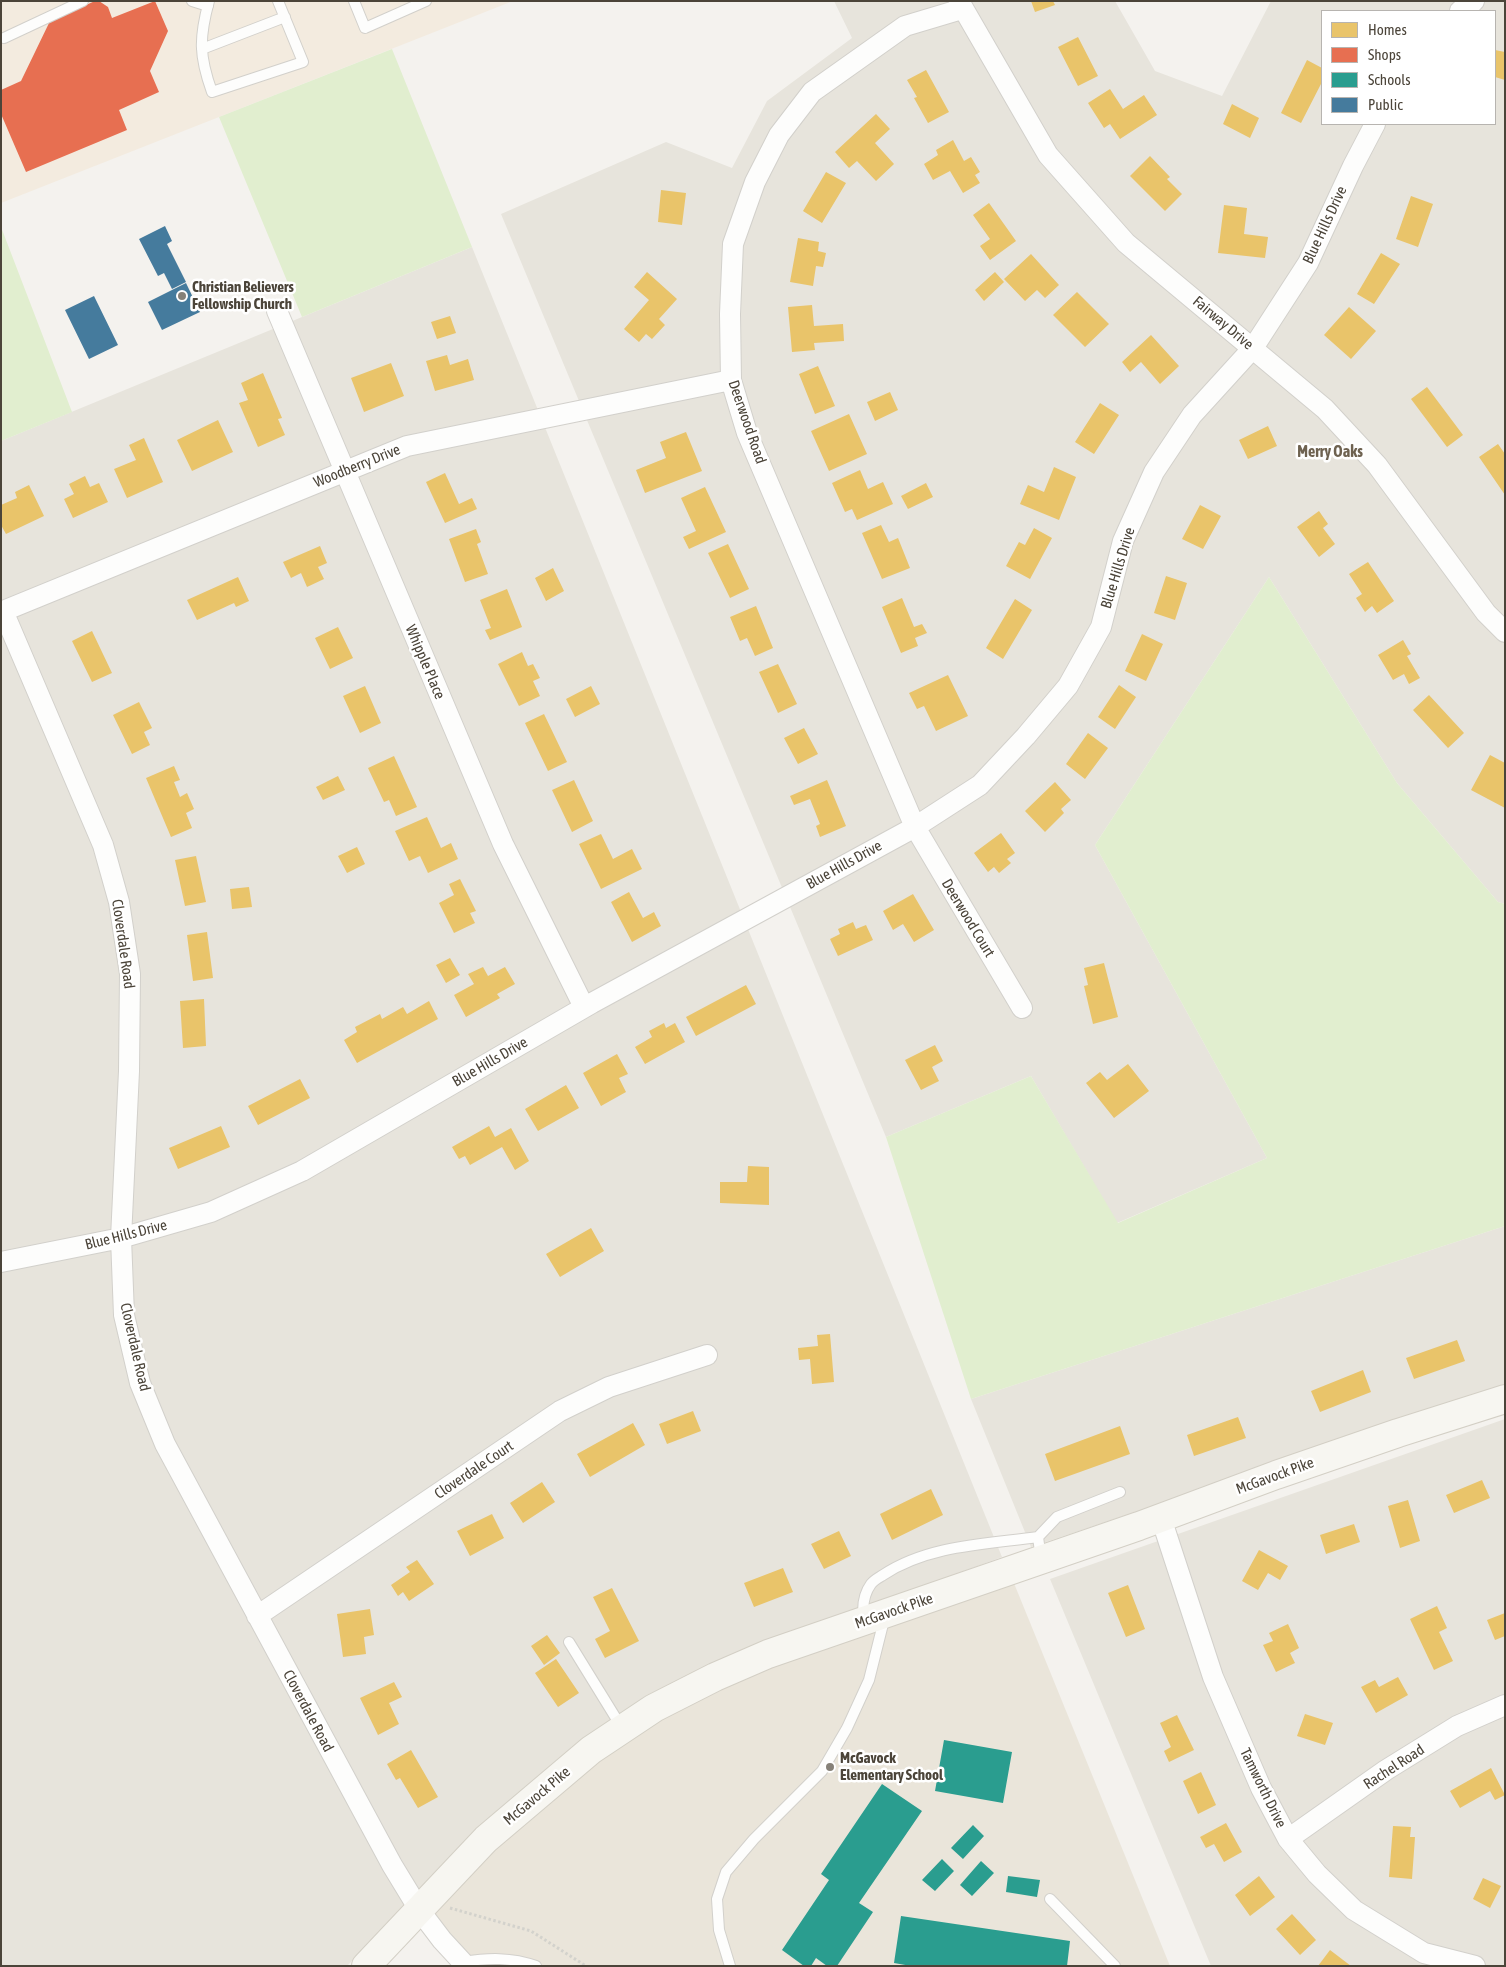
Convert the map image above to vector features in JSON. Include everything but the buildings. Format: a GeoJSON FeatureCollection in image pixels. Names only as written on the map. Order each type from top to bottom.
{"type":"FeatureCollection","features":[{"type":"Feature","properties":{"kind":"main road","name":"McGavock Pike"},"geometry":{"type":"LineString","coordinates":[[366,1966],[486,1840],[591,1750],[654,1708],[715,1677],[768,1654],[875,1618],[1040,1549],[1161,1518],[1361,1446],[1505,1400]]}},
{"type":"Feature","properties":{"kind":"street"},"geometry":{"type":"LineString","coordinates":[[1461,10],[1474,1]]}},
{"type":"Feature","properties":{"kind":"street","name":"Fairway Drive"},"geometry":{"type":"LineString","coordinates":[[961,5],[1048,155],[1126,243],[1325,409],[1377,465],[1486,612],[1505,632]]}},
{"type":"Feature","properties":{"kind":"street","name":"Deerwood Road"},"geometry":{"type":"LineString","coordinates":[[915,827],[748,433],[731,380],[730,314],[733,244],[755,182],[779,135],[812,92],[905,26],[961,5]]}},
{"type":"Feature","properties":{"kind":"street","name":"Blue Hills Drive"},"geometry":{"type":"LineString","coordinates":[[1,1262],[121,1238],[211,1212],[302,1171],[584,1007],[915,827],[980,785],[1026,736],[1068,686],[1101,627],[1123,541],[1154,472],[1192,415],[1253,348],[1308,263],[1353,166],[1375,125]]}},
{"type":"Feature","properties":{"kind":"street","name":"Whipple Place"},"geometry":{"type":"LineString","coordinates":[[278,311],[503,844],[584,1007]]}},
{"type":"Feature","properties":{"kind":"street","name":"Woodberry Drive"},"geometry":{"type":"LineString","coordinates":[[2,611],[407,446],[731,380]]}},
{"type":"Feature","properties":{"kind":"street","name":"Cloverdale Road"},"geometry":{"type":"LineString","coordinates":[[2,611],[103,845],[119,902],[130,974],[129,1070],[121,1238],[124,1315],[140,1383],[164,1444],[392,1865],[420,1910],[442,1940],[464,1964]]}},
{"type":"Feature","properties":{"kind":"street","name":"Deerwood Court"},"geometry":{"type":"LineString","coordinates":[[915,827],[1022,1008]]}},
{"type":"Feature","properties":{"kind":"street","name":"Cloverdale Court"},"geometry":{"type":"LineString","coordinates":[[257,1616],[560,1411],[609,1387],[707,1355]]}},
{"type":"Feature","properties":{"kind":"street","name":"Tamworth Drive"},"geometry":{"type":"LineString","coordinates":[[1161,1518],[1213,1677],[1261,1788],[1288,1839],[1317,1874],[1354,1910],[1424,1953],[1475,1966]]}},
{"type":"Feature","properties":{"kind":"street","name":"Rachel Road"},"geometry":{"type":"LineString","coordinates":[[1288,1839],[1386,1770],[1457,1726],[1505,1705]]}},
{"type":"Feature","properties":{"kind":"lane"},"geometry":{"type":"LineString","coordinates":[[4,38],[83,1]]}},
{"type":"Feature","properties":{"kind":"lane"},"geometry":{"type":"LineString","coordinates":[[192,1],[208,3],[203,23],[202,49],[203,68],[212,92],[303,62],[278,1]]}},
{"type":"Feature","properties":{"kind":"lane"},"geometry":{"type":"LineString","coordinates":[[354,1],[365,28],[407,5],[426,1]]}},
{"type":"Feature","properties":{"kind":"lane"},"geometry":{"type":"LineString","coordinates":[[202,49],[285,18]]}},
{"type":"Feature","properties":{"kind":"lane"},"geometry":{"type":"LineString","coordinates":[[730,1966],[718,1930],[717,1899],[726,1872],[754,1839],[822,1771],[847,1728],[870,1680],[875,1618],[862,1606],[872,1583],[893,1568],[928,1555],[988,1542],[1040,1549],[1057,1517],[1120,1492]]}},
{"type":"Feature","properties":{"kind":"lane"},"geometry":{"type":"LineString","coordinates":[[569,1642],[622,1729]]}},
{"type":"Feature","properties":{"kind":"lane"},"geometry":{"type":"LineString","coordinates":[[1050,1899],[1115,1966]]}},
{"type":"Feature","properties":{"kind":"lane"},"geometry":{"type":"LineString","coordinates":[[464,1964],[487,1958],[521,1960],[536,1966]]}},
{"type":"Feature","properties":{"kind":"path"},"geometry":{"type":"LineString","coordinates":[[449,1907],[531,1931],[586,1966]]}},
{"type":"Feature","properties":{"kind":"shaded area"},"geometry":{"type":"Polygon","coordinates":[[[1,1],[513,1],[1,203],[1,1]]]}},
{"type":"Feature","properties":{"kind":"shaded area"},"geometry":{"type":"Polygon","coordinates":[[[834,1],[1115,1],[1155,71],[1222,96],[1271,1],[1505,1],[1505,904],[1498,902],[1397,783],[1269,577],[1095,845],[1267,1158],[1117,1223],[1031,1076],[886,1137],[501,214],[666,142],[732,168],[767,101],[852,38],[834,1]]]}},
{"type":"Feature","properties":{"kind":"shaded area"},"geometry":{"type":"Polygon","coordinates":[[[472,247],[1002,1557],[715,1663],[645,1696],[476,1836],[347,1966],[1,1966],[1,441],[472,247]]]}},
{"type":"Feature","properties":{"kind":"shaded area"},"geometry":{"type":"Polygon","coordinates":[[[1505,1226],[1505,1388],[1031,1547],[971,1399],[1505,1226]]]}},
{"type":"Feature","properties":{"kind":"shaded area"},"geometry":{"type":"Polygon","coordinates":[[[1505,1419],[1505,1966],[1211,1966],[1050,1579],[1505,1419]]]}},
{"type":"Feature","properties":{"kind":"shaded area","name":"McGavock Elementary School"},"geometry":{"type":"Polygon","coordinates":[[[1009,1571],[1170,1966],[466,1966],[420,1911],[654,1708],[1009,1571]]]}},
{"type":"Feature","properties":{"kind":"green space"},"geometry":{"type":"Polygon","coordinates":[[[392,49],[472,247],[302,317],[219,117],[392,49]]]}},
{"type":"Feature","properties":{"kind":"green space"},"geometry":{"type":"Polygon","coordinates":[[[1,227],[72,412],[1,441],[1,227]]]}},
{"type":"Feature","properties":{"kind":"green space"},"geometry":{"type":"Polygon","coordinates":[[[1269,577],[1397,783],[1498,902],[1505,904],[1505,1226],[971,1399],[886,1137],[1031,1076],[1118,1223],[1267,1158],[1095,845],[1269,577]]]}},
{"type":"Feature","properties":{"kind":"place","name":"Christian Believers Fellowship Church"},"geometry":{"type":"Point","coordinates":[182,296]}},
{"type":"Feature","properties":{"kind":"place","name":"McGavock Elementary School"},"geometry":{"type":"Point","coordinates":[830,1767]}},
{"type":"Feature","properties":{"kind":"district","name":"Merry Oaks"},"geometry":{"type":"Point","coordinates":[1330,452]}}]}
